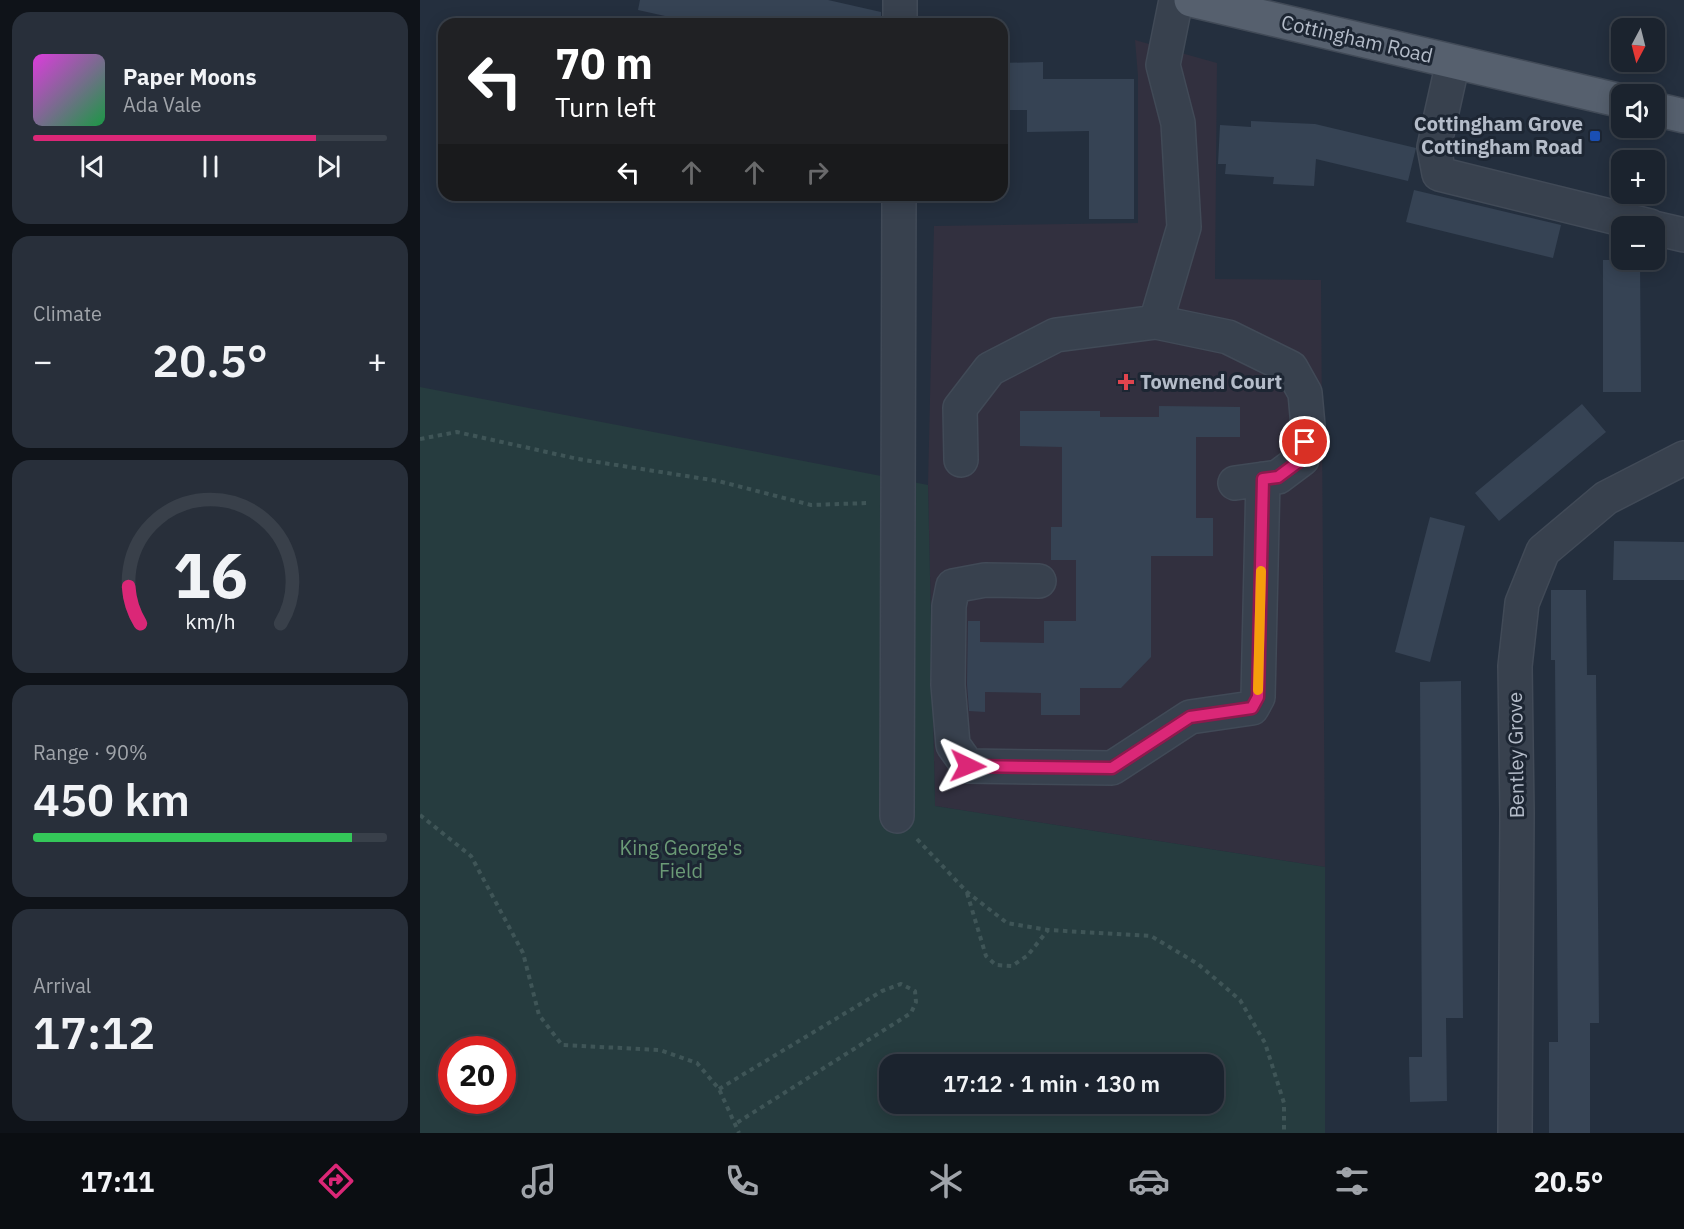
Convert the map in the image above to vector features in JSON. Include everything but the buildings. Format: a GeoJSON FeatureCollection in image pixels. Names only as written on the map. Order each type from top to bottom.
{"type":"FeatureCollection","features":[{"type":"Feature","properties":{"kind":"main road","name":"Cottingham Road"},"geometry":{"type":"LineString","coordinates":[[1191,0],[1611,98]]}},
{"type":"Feature","properties":{"kind":"main road"},"geometry":{"type":"LineString","coordinates":[[1665,112],[1684,116]]}},
{"type":"Feature","properties":{"kind":"street"},"geometry":{"type":"LineString","coordinates":[[900,0],[900,18]]}},
{"type":"Feature","properties":{"kind":"street"},"geometry":{"type":"LineString","coordinates":[[1156,322],[1184,227],[1178,123],[1163,65],[1176,0]]}},
{"type":"Feature","properties":{"kind":"street","name":"Cottingham Road"},"geometry":{"type":"LineString","coordinates":[[1453,62],[1434,147],[1439,174],[1611,217]]}},
{"type":"Feature","properties":{"kind":"street"},"geometry":{"type":"LineString","coordinates":[[897,816],[899,201]]}},
{"type":"Feature","properties":{"kind":"street","name":"Cottingham Road"},"geometry":{"type":"LineString","coordinates":[[1665,230],[1684,235]]}},
{"type":"Feature","properties":{"kind":"street"},"geometry":{"type":"LineString","coordinates":[[961,460],[960,408],[990,369],[1056,335],[1156,322],[1228,337],[1291,368],[1305,393],[1308,426],[1302,459],[1278,477],[1249,481],[1258,697],[1252,708],[1190,717],[1112,768],[968,766],[953,746],[948,685],[949,606],[953,586],[985,580],[1039,581]]}},
{"type":"Feature","properties":{"kind":"street","name":"Bentley Grove"},"geometry":{"type":"LineString","coordinates":[[1515,1133],[1517,813],[1515,666],[1522,603],[1544,551],[1606,498],[1684,458]]}},
{"type":"Feature","properties":{"kind":"path"},"geometry":{"type":"LineString","coordinates":[[420,439],[457,432],[578,459],[718,481],[810,505],[898,502]]}},
{"type":"Feature","properties":{"kind":"path"},"geometry":{"type":"LineString","coordinates":[[420,815],[471,856],[523,953],[539,1015],[562,1045],[660,1050],[697,1063],[719,1089],[739,1133]]}},
{"type":"Feature","properties":{"kind":"path"},"geometry":{"type":"LineString","coordinates":[[897,816],[917,818],[917,839],[967,892],[1007,923],[1048,930],[1151,936],[1198,964],[1240,1000],[1264,1043],[1284,1103],[1284,1133]]}},
{"type":"Feature","properties":{"kind":"path"},"geometry":{"type":"LineString","coordinates":[[967,892],[986,956],[996,965],[1012,966],[1027,956],[1048,930]]}},
{"type":"Feature","properties":{"kind":"path"},"geometry":{"type":"LineString","coordinates":[[719,1089],[882,991],[901,984],[915,991],[916,1002],[911,1013],[735,1124]]}},
{"type":"Feature","properties":{"kind":"shaded area","name":"Townend Court"},"geometry":{"type":"Polygon","coordinates":[[[1135,40],[1217,63],[1215,279],[1321,280],[1325,867],[935,806],[928,485],[934,226],[1138,223],[1138,76],[1135,40]]]}},
{"type":"Feature","properties":{"kind":"green space","name":"King George's Field"},"geometry":{"type":"Polygon","coordinates":[[[420,387],[928,485],[935,806],[1325,867],[1325,1133],[420,1133],[420,387]]]}},
{"type":"Feature","properties":{"kind":"slow traffic"},"geometry":{"type":"LineString","coordinates":[[1258,690],[1261,571]]}},
{"type":"Feature","properties":{"kind":"place","name":"Cottingham Grove Cottingham Road"},"geometry":{"type":"Point","coordinates":[1595,136]}},
{"type":"Feature","properties":{"kind":"place","name":"Townend Court"},"geometry":{"type":"Point","coordinates":[1126,382]}},
{"type":"Feature","properties":{"kind":"route"},"geometry":{"type":"LineString","coordinates":[[968,766],[1112,768],[1190,717],[1252,708],[1258,697],[1263,479],[1278,477],[1302,459],[1305,442]]}}]}
